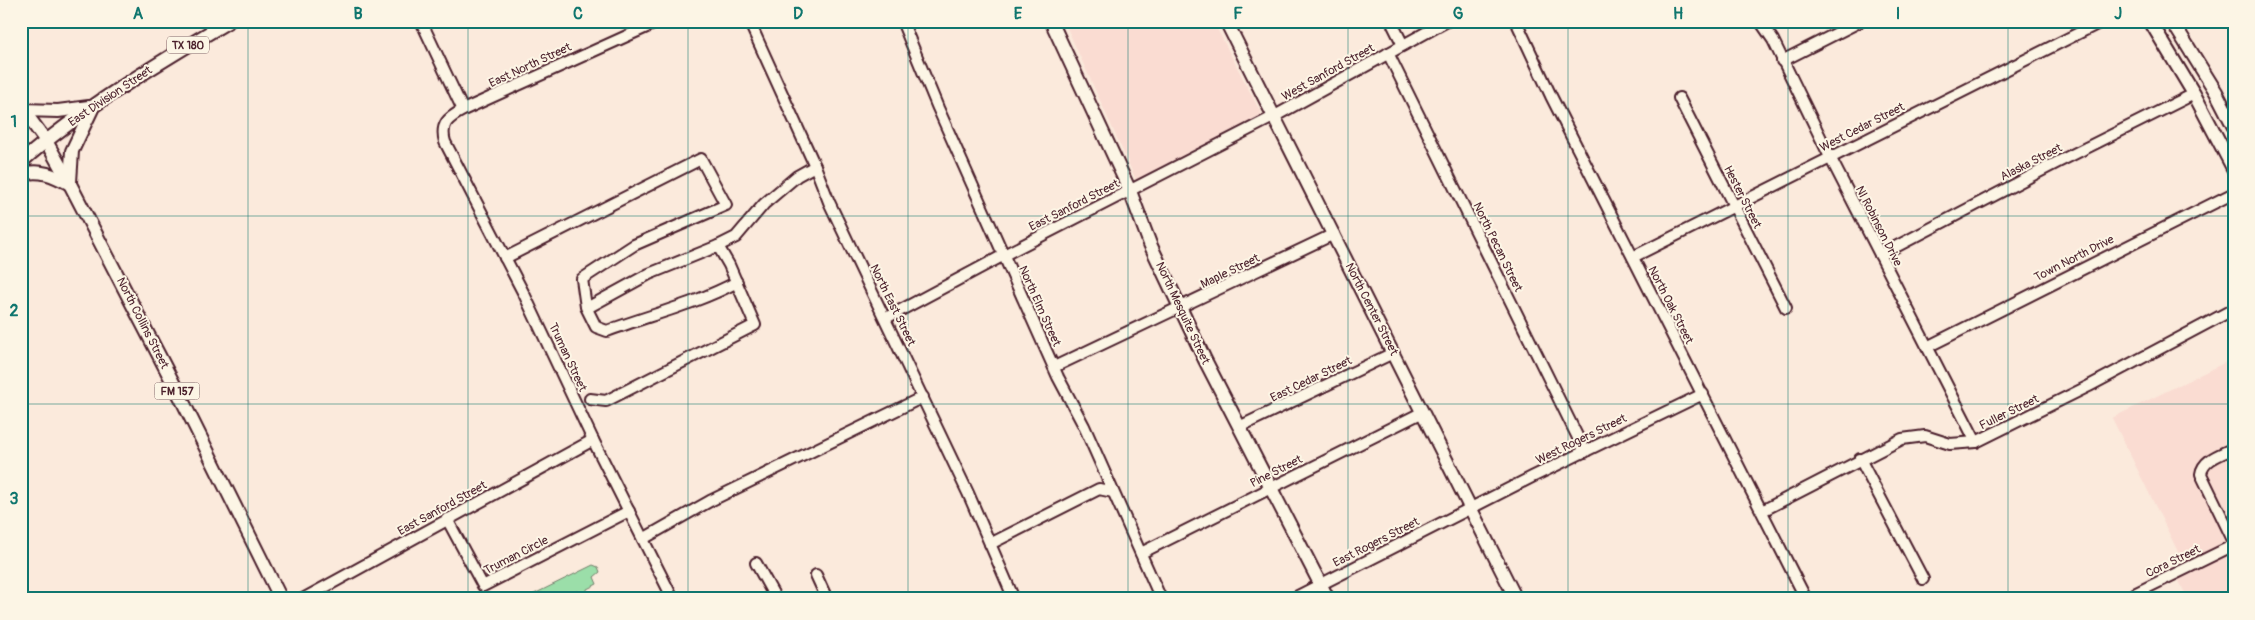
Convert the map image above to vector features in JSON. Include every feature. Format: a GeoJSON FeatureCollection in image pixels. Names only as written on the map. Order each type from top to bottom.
{"type":"FeatureCollection","features":[{"type":"Feature","properties":{"kind":"main road","name":"East Division Street"},"geometry":{"type":"LineString","coordinates":[[21,162],[93,106],[172,54],[228,21]]}},
{"type":"Feature","properties":{"kind":"main road","name":"North Mesquite Street"},"geometry":{"type":"LineString","coordinates":[[1051,21],[1130,191],[1150,244],[1205,360],[1328,599]]}},
{"type":"Feature","properties":{"kind":"main road","name":"North Center Street"},"geometry":{"type":"LineString","coordinates":[[1226,21],[1516,599]]}},
{"type":"Feature","properties":{"kind":"main road"},"geometry":{"type":"LineString","coordinates":[[2150,21],[2194,94],[2234,170]]}},
{"type":"Feature","properties":{"kind":"main road"},"geometry":{"type":"LineString","coordinates":[[2172,21],[2216,92],[2234,128]]}},
{"type":"Feature","properties":{"kind":"main road"},"geometry":{"type":"LineString","coordinates":[[22,112],[76,110],[93,106]]}},
{"type":"Feature","properties":{"kind":"main road"},"geometry":{"type":"LineString","coordinates":[[21,174],[32,171],[50,173],[70,184],[72,152],[80,130],[93,106]]}},
{"type":"Feature","properties":{"kind":"main road","name":"North Collins Street"},"geometry":{"type":"LineString","coordinates":[[22,112],[46,141],[70,184],[186,407],[282,599]]}},
{"type":"Feature","properties":{"kind":"street"},"geometry":{"type":"LineString","coordinates":[[421,21],[462,110]]}},
{"type":"Feature","properties":{"kind":"street","name":"East North Street"},"geometry":{"type":"LineString","coordinates":[[444,126],[450,117],[462,110],[660,21]]}},
{"type":"Feature","properties":{"kind":"street","name":"North East Street"},"geometry":{"type":"LineString","coordinates":[[749,21],[830,202],[923,397],[1014,599]]}},
{"type":"Feature","properties":{"kind":"street","name":"North Elm Street"},"geometry":{"type":"LineString","coordinates":[[902,21],[1054,367],[1161,599]]}},
{"type":"Feature","properties":{"kind":"street"},"geometry":{"type":"LineString","coordinates":[[1391,21],[1403,45]]}},
{"type":"Feature","properties":{"kind":"street","name":"West Sanford Street"},"geometry":{"type":"LineString","coordinates":[[1275,116],[1447,21]]}},
{"type":"Feature","properties":{"kind":"street","name":"North Oak Street"},"geometry":{"type":"LineString","coordinates":[[1516,21],[1551,96],[1806,599]]}},
{"type":"Feature","properties":{"kind":"street","name":"Nl Robinson Drive"},"geometry":{"type":"LineString","coordinates":[[1760,21],[1772,40],[1976,442]]}},
{"type":"Feature","properties":{"kind":"street"},"geometry":{"type":"LineString","coordinates":[[1782,61],[1861,21]]}},
{"type":"Feature","properties":{"kind":"street","name":"West Cedar Street"},"geometry":{"type":"LineString","coordinates":[[1633,257],[2103,21]]}},
{"type":"Feature","properties":{"kind":"street","name":"North Pecan Street"},"geometry":{"type":"LineString","coordinates":[[1388,53],[1585,452]]}},
{"type":"Feature","properties":{"kind":"street","name":"Alaska Street"},"geometry":{"type":"LineString","coordinates":[[1880,255],[2058,162],[2194,94]]}},
{"type":"Feature","properties":{"kind":"street","name":"Hester Street"},"geometry":{"type":"LineString","coordinates":[[1679,98],[1786,308]]}},
{"type":"Feature","properties":{"kind":"street","name":"East Sanford Street"},"geometry":{"type":"LineString","coordinates":[[886,318],[1004,254],[1275,116]]}},
{"type":"Feature","properties":{"kind":"street","name":"Truman Street"},"geometry":{"type":"LineString","coordinates":[[444,126],[445,142],[505,258],[673,599]]}},
{"type":"Feature","properties":{"kind":"street"},"geometry":{"type":"LineString","coordinates":[[505,258],[701,159],[726,205],[634,245],[582,279],[587,308],[596,327],[607,331],[659,312],[688,304],[737,282]]}},
{"type":"Feature","properties":{"kind":"street"},"geometry":{"type":"LineString","coordinates":[[587,308],[649,274],[736,237],[764,204],[796,176],[815,166]]}},
{"type":"Feature","properties":{"kind":"street","name":"Town North Drive"},"geometry":{"type":"LineString","coordinates":[[1927,347],[2234,193]]}},
{"type":"Feature","properties":{"kind":"street","name":"Maple Street"},"geometry":{"type":"LineString","coordinates":[[1054,367],[1182,308],[1334,234]]}},
{"type":"Feature","properties":{"kind":"street"},"geometry":{"type":"LineString","coordinates":[[590,398],[606,401],[755,325],[737,282],[718,246]]}},
{"type":"Feature","properties":{"kind":"street","name":"Fuller Street"},"geometry":{"type":"LineString","coordinates":[[1762,510],[1902,439],[1925,436],[1950,444],[1976,442],[2089,386],[2234,309]]}},
{"type":"Feature","properties":{"kind":"street","name":"East Cedar Street"},"geometry":{"type":"LineString","coordinates":[[1240,427],[1393,353]]}},
{"type":"Feature","properties":{"kind":"street","name":"West Rogers Street"},"geometry":{"type":"LineString","coordinates":[[1471,508],[1532,476],[1703,394]]}},
{"type":"Feature","properties":{"kind":"street"},"geometry":{"type":"LineString","coordinates":[[643,539],[710,501],[923,397]]}},
{"type":"Feature","properties":{"kind":"street","name":"Pine Street"},"geometry":{"type":"LineString","coordinates":[[1141,553],[1423,412]]}},
{"type":"Feature","properties":{"kind":"street","name":"East Sanford Street"},"geometry":{"type":"LineString","coordinates":[[304,599],[593,440]]}},
{"type":"Feature","properties":{"kind":"street"},"geometry":{"type":"LineString","coordinates":[[2234,448],[2206,462],[2201,474],[2234,543]]}},
{"type":"Feature","properties":{"kind":"street"},"geometry":{"type":"LineString","coordinates":[[1860,459],[1923,579]]}},
{"type":"Feature","properties":{"kind":"street"},"geometry":{"type":"LineString","coordinates":[[990,544],[1099,489],[1113,492]]}},
{"type":"Feature","properties":{"kind":"street","name":"East Rogers Street"},"geometry":{"type":"LineString","coordinates":[[1292,599],[1471,508]]}},
{"type":"Feature","properties":{"kind":"street","name":"Truman Circle"},"geometry":{"type":"LineString","coordinates":[[447,519],[483,586],[629,511]]}},
{"type":"Feature","properties":{"kind":"street","name":"Cora Street"},"geometry":{"type":"LineString","coordinates":[[2124,599],[2234,543]]}},
{"type":"Feature","properties":{"kind":"street"},"geometry":{"type":"LineString","coordinates":[[756,563],[776,599]]}},
{"type":"Feature","properties":{"kind":"street"},"geometry":{"type":"LineString","coordinates":[[816,575],[827,599]]}},
{"type":"Feature","properties":{"kind":"shaded area"},"geometry":{"type":"Polygon","coordinates":[[[1064,21],[1213,21],[1262,115],[1136,180],[1064,21]]]}},
{"type":"Feature","properties":{"kind":"shaded area"},"geometry":{"type":"Polygon","coordinates":[[[2234,358],[2234,599],[2188,599],[2178,579],[2189,574],[2112,418],[2234,358]]]}},
{"type":"Feature","properties":{"kind":"green space"},"geometry":{"type":"Polygon","coordinates":[[[593,565],[598,567],[600,572],[594,577],[597,584],[587,589],[587,594],[576,591],[573,599],[524,599],[593,565]]]}}]}
